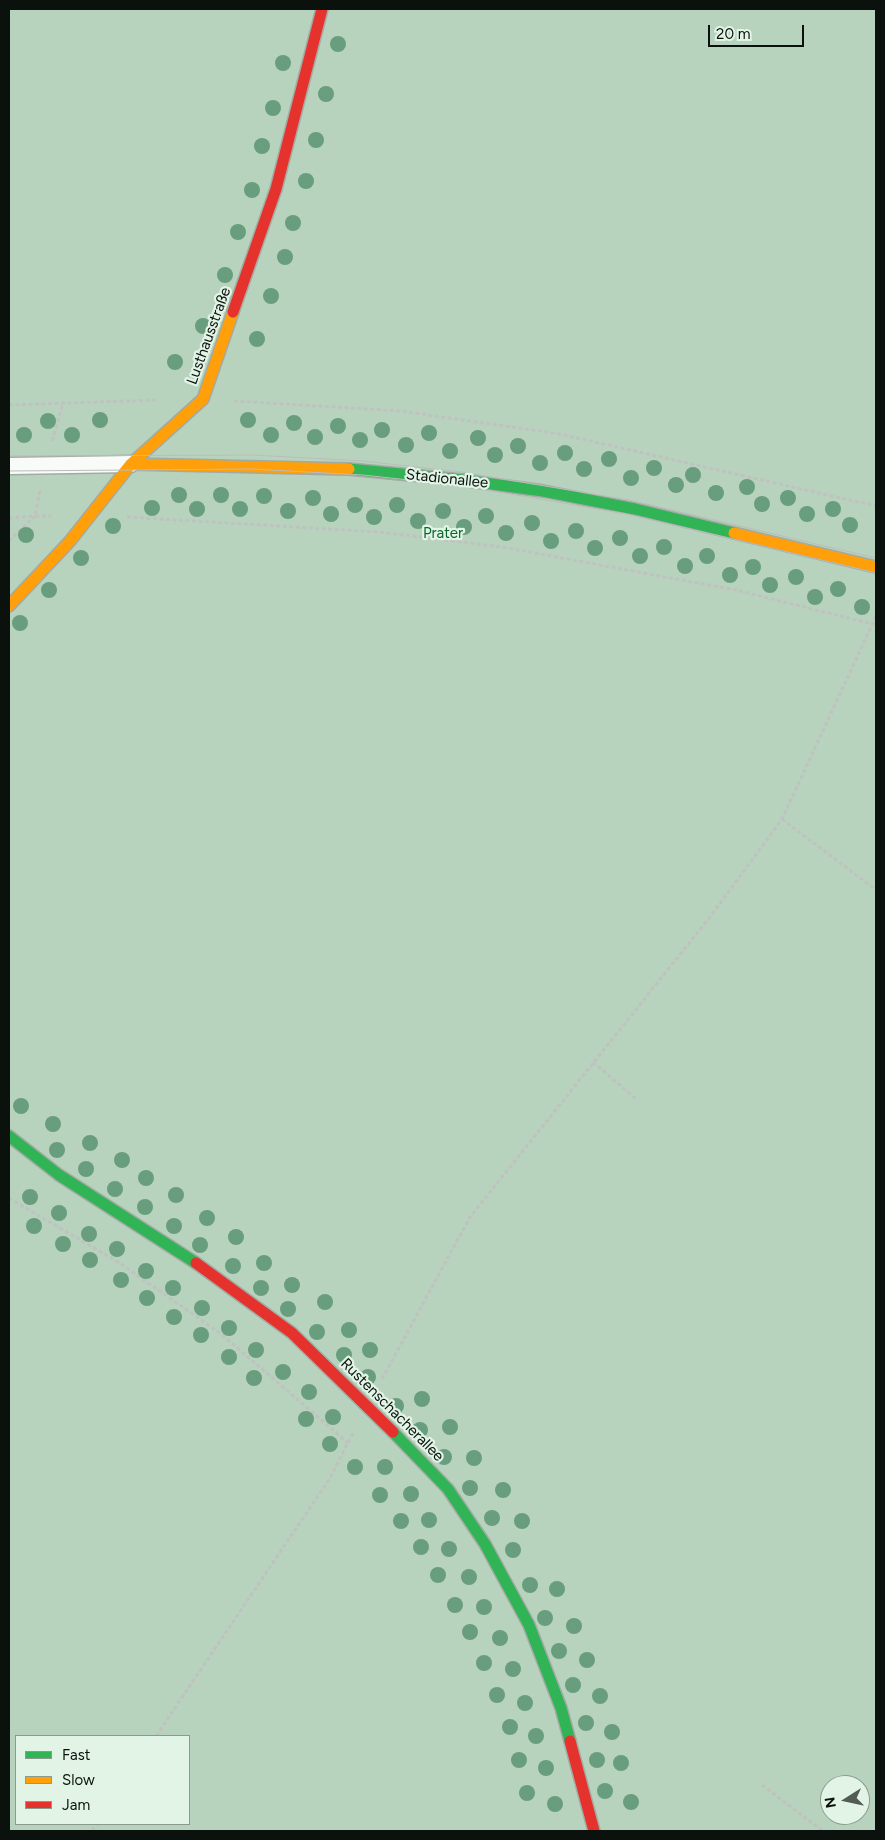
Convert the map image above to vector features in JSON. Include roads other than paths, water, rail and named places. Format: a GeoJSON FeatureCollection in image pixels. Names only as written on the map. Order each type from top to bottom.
{"type":"FeatureCollection","features":[{"type":"Feature","properties":{"kind":"street","name":"Lusthausstraße"},"geometry":{"type":"LineString","coordinates":[[9,606],[70,541],[131,464],[203,398],[276,189],[322,9]]}},
{"type":"Feature","properties":{"kind":"street","name":"Stadionallee"},"geometry":{"type":"LineString","coordinates":[[131,464],[324,467],[462,480],[543,491],[635,509],[876,566]]}},
{"type":"Feature","properties":{"kind":"street","name":"Rustenschacherallee"},"geometry":{"type":"LineString","coordinates":[[9,1136],[59,1176],[195,1262],[292,1333],[367,1405],[448,1489],[485,1544],[528,1625],[561,1708],[594,1831]]}},
{"type":"Feature","properties":{"kind":"lane","name":"Stadionallee"},"geometry":{"type":"LineString","coordinates":[[9,466],[131,464]]}},
{"type":"Feature","properties":{"kind":"tram line"},"geometry":{"type":"LineString","coordinates":[[9,456],[253,455],[363,461],[461,472],[629,500],[876,558]]}},
{"type":"Feature","properties":{"kind":"tram line"},"geometry":{"type":"LineString","coordinates":[[9,471],[252,469],[363,475],[464,486],[627,514],[876,573]]}},
{"type":"Feature","properties":{"kind":"park label","name":"Prater"},"geometry":{"type":"Point","coordinates":[443,534]}}]}
